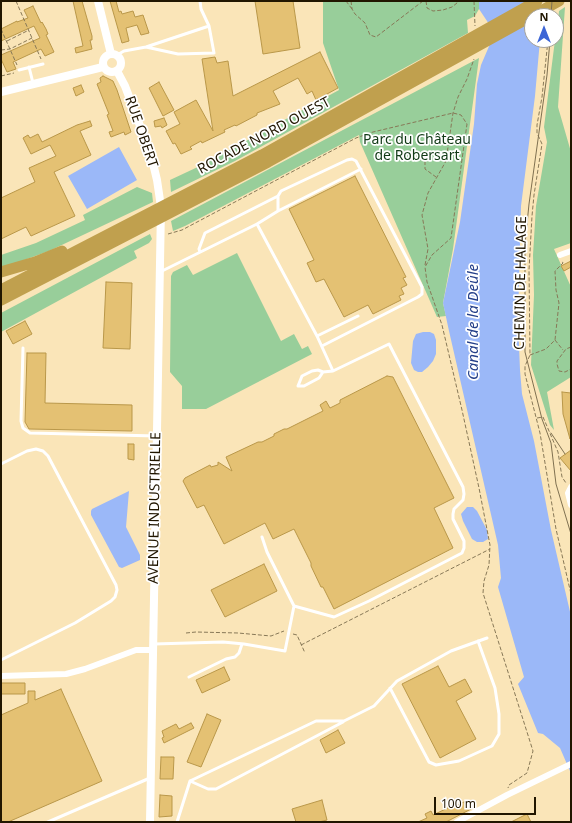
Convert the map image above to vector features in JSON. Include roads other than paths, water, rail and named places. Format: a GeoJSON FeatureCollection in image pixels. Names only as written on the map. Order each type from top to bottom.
{"type":"FeatureCollection","features":[{"type":"Feature","properties":{"kind":"highway","name":"ROCADE NORD OUEST"},"geometry":{"type":"LineString","coordinates":[[176,202],[204,185],[278,147],[537,1]]}},
{"type":"Feature","properties":{"kind":"highway","name":"ROCADE NORD OUEST"},"geometry":{"type":"LineString","coordinates":[[546,8],[559,1]]}},
{"type":"Feature","properties":{"kind":"highway","name":"ROCADE NORD OUEST"},"geometry":{"type":"LineString","coordinates":[[176,202],[268,162],[524,21]]}},
{"type":"Feature","properties":{"kind":"highway"},"geometry":{"type":"LineString","coordinates":[[1,300],[176,202]]}},
{"type":"Feature","properties":{"kind":"highway"},"geometry":{"type":"LineString","coordinates":[[1,272],[35,262],[146,218]]}},
{"type":"Feature","properties":{"kind":"highway"},"geometry":{"type":"LineString","coordinates":[[1,290],[146,218]]}},
{"type":"Feature","properties":{"kind":"street"},"geometry":{"type":"LineString","coordinates":[[98,1],[114,54],[121,62],[117,71],[109,72],[103,66]]}},
{"type":"Feature","properties":{"kind":"street"},"geometry":{"type":"LineString","coordinates":[[103,66],[104,58],[114,54]]}},
{"type":"Feature","properties":{"kind":"street"},"geometry":{"type":"LineString","coordinates":[[1,92],[103,66]]}},
{"type":"Feature","properties":{"kind":"street","name":"RUE OBERT"},"geometry":{"type":"LineString","coordinates":[[117,71],[125,86],[151,155],[160,195]]}},
{"type":"Feature","properties":{"kind":"street","name":"AVENUE INDUSTRIELLE"},"geometry":{"type":"LineString","coordinates":[[150,822],[152,647],[161,235],[160,195]]}},
{"type":"Feature","properties":{"kind":"street"},"geometry":{"type":"LineString","coordinates":[[560,255],[571,251]]}},
{"type":"Feature","properties":{"kind":"street"},"geometry":{"type":"LineString","coordinates":[[570,488],[568,495],[571,504]]}},
{"type":"Feature","properties":{"kind":"street"},"geometry":{"type":"LineString","coordinates":[[1,676],[66,674],[85,669],[136,650],[152,647]]}},
{"type":"Feature","properties":{"kind":"street"},"geometry":{"type":"LineString","coordinates":[[457,822],[571,764]]}},
{"type":"Feature","properties":{"kind":"lane"},"geometry":{"type":"LineString","coordinates":[[146,47],[178,54],[214,53],[209,26],[201,9],[200,1]]}},
{"type":"Feature","properties":{"kind":"lane"},"geometry":{"type":"LineString","coordinates":[[114,54],[146,47],[209,26]]}},
{"type":"Feature","properties":{"kind":"lane"},"geometry":{"type":"LineString","coordinates":[[20,71],[29,67],[43,64]]}},
{"type":"Feature","properties":{"kind":"lane"},"geometry":{"type":"LineString","coordinates":[[29,67],[33,84]]}},
{"type":"Feature","properties":{"kind":"lane"},"geometry":{"type":"LineString","coordinates":[[278,211],[278,196],[281,191],[347,160],[356,160],[422,288],[422,294],[418,297],[322,346]]}},
{"type":"Feature","properties":{"kind":"lane"},"geometry":{"type":"LineString","coordinates":[[160,272],[257,224],[278,211],[361,169]]}},
{"type":"Feature","properties":{"kind":"lane"},"geometry":{"type":"LineString","coordinates":[[200,252],[199,249],[205,232],[278,196]]}},
{"type":"Feature","properties":{"kind":"lane"},"geometry":{"type":"LineString","coordinates":[[257,224],[317,336],[333,371]]}},
{"type":"Feature","properties":{"kind":"lane"},"geometry":{"type":"LineString","coordinates":[[317,336],[358,316]]}},
{"type":"Feature","properties":{"kind":"lane"},"geometry":{"type":"LineString","coordinates":[[294,606],[334,617],[369,601],[462,553],[464,548],[464,541],[453,519],[454,509],[464,500],[463,487],[389,344],[333,371],[312,371],[302,376],[298,386],[304,386],[319,378],[323,372]]}},
{"type":"Feature","properties":{"kind":"lane"},"geometry":{"type":"LineString","coordinates":[[23,348],[21,421],[23,428],[26,431],[30,433],[156,436]]}},
{"type":"Feature","properties":{"kind":"lane"},"geometry":{"type":"LineString","coordinates":[[1,464],[27,451],[36,449],[43,451],[48,456],[116,585],[117,590],[115,597],[111,601],[75,623],[1,660]]}},
{"type":"Feature","properties":{"kind":"lane"},"geometry":{"type":"LineString","coordinates":[[152,647],[214,642],[285,650],[294,606],[267,552],[262,537]]}},
{"type":"Feature","properties":{"kind":"lane"},"geometry":{"type":"LineString","coordinates":[[190,782],[208,789],[216,789],[374,706],[397,681],[451,651],[487,638]]}},
{"type":"Feature","properties":{"kind":"lane"},"geometry":{"type":"LineString","coordinates":[[390,688],[428,762],[436,765],[459,761],[492,746],[500,734],[500,714],[495,688],[478,641]]}},
{"type":"Feature","properties":{"kind":"lane"},"geometry":{"type":"LineString","coordinates":[[189,677],[226,659],[235,657],[239,653],[242,644]]}},
{"type":"Feature","properties":{"kind":"lane"},"geometry":{"type":"LineString","coordinates":[[177,822],[190,782],[316,721],[344,721]]}},
{"type":"Feature","properties":{"kind":"lane"},"geometry":{"type":"LineString","coordinates":[[48,822],[150,778]]}},
{"type":"Feature","properties":{"kind":"water","name":"Canal de la Deûle"},"geometry":{"type":"Polygon","coordinates":[[[479,1],[531,1],[531,8],[524,8],[524,48],[539,48],[535,96],[521,206],[518,320],[520,370],[522,394],[534,441],[551,530],[571,616],[571,786],[570,771],[560,748],[543,734],[538,733],[518,684],[524,677],[498,587],[501,578],[498,545],[443,303],[460,222],[474,124],[477,84],[481,65],[490,44],[489,24],[479,9],[479,1]]]}},
{"type":"Feature","properties":{"kind":"water"},"geometry":{"type":"Polygon","coordinates":[[[119,147],[137,180],[87,209],[68,176],[119,147]]]}},
{"type":"Feature","properties":{"kind":"water"},"geometry":{"type":"Polygon","coordinates":[[[430,332],[434,334],[436,340],[436,354],[428,367],[422,372],[418,372],[414,370],[411,363],[413,341],[416,334],[430,332]]]}},
{"type":"Feature","properties":{"kind":"water"},"geometry":{"type":"Polygon","coordinates":[[[129,491],[126,527],[140,555],[140,560],[122,568],[119,567],[91,515],[91,511],[92,509],[129,491]]]}},
{"type":"Feature","properties":{"kind":"water"},"geometry":{"type":"Polygon","coordinates":[[[467,507],[473,507],[477,511],[487,530],[488,539],[483,542],[477,542],[472,539],[463,521],[461,514],[467,507]]]}},
{"type":"Feature","properties":{"kind":"tram line"},"geometry":{"type":"LineString","coordinates":[[552,1],[552,8]]}},
{"type":"Feature","properties":{"kind":"tram line"},"geometry":{"type":"LineString","coordinates":[[549,48],[525,244],[525,352],[542,419],[551,443],[556,484],[571,534]]}},
{"type":"Feature","properties":{"kind":"tram line"},"geometry":{"type":"LineString","coordinates":[[551,433],[565,454]]}},
{"type":"Feature","properties":{"kind":"park label","name":"Parc du Château de Robersart"},"geometry":{"type":"Point","coordinates":[417,148]}}]}
